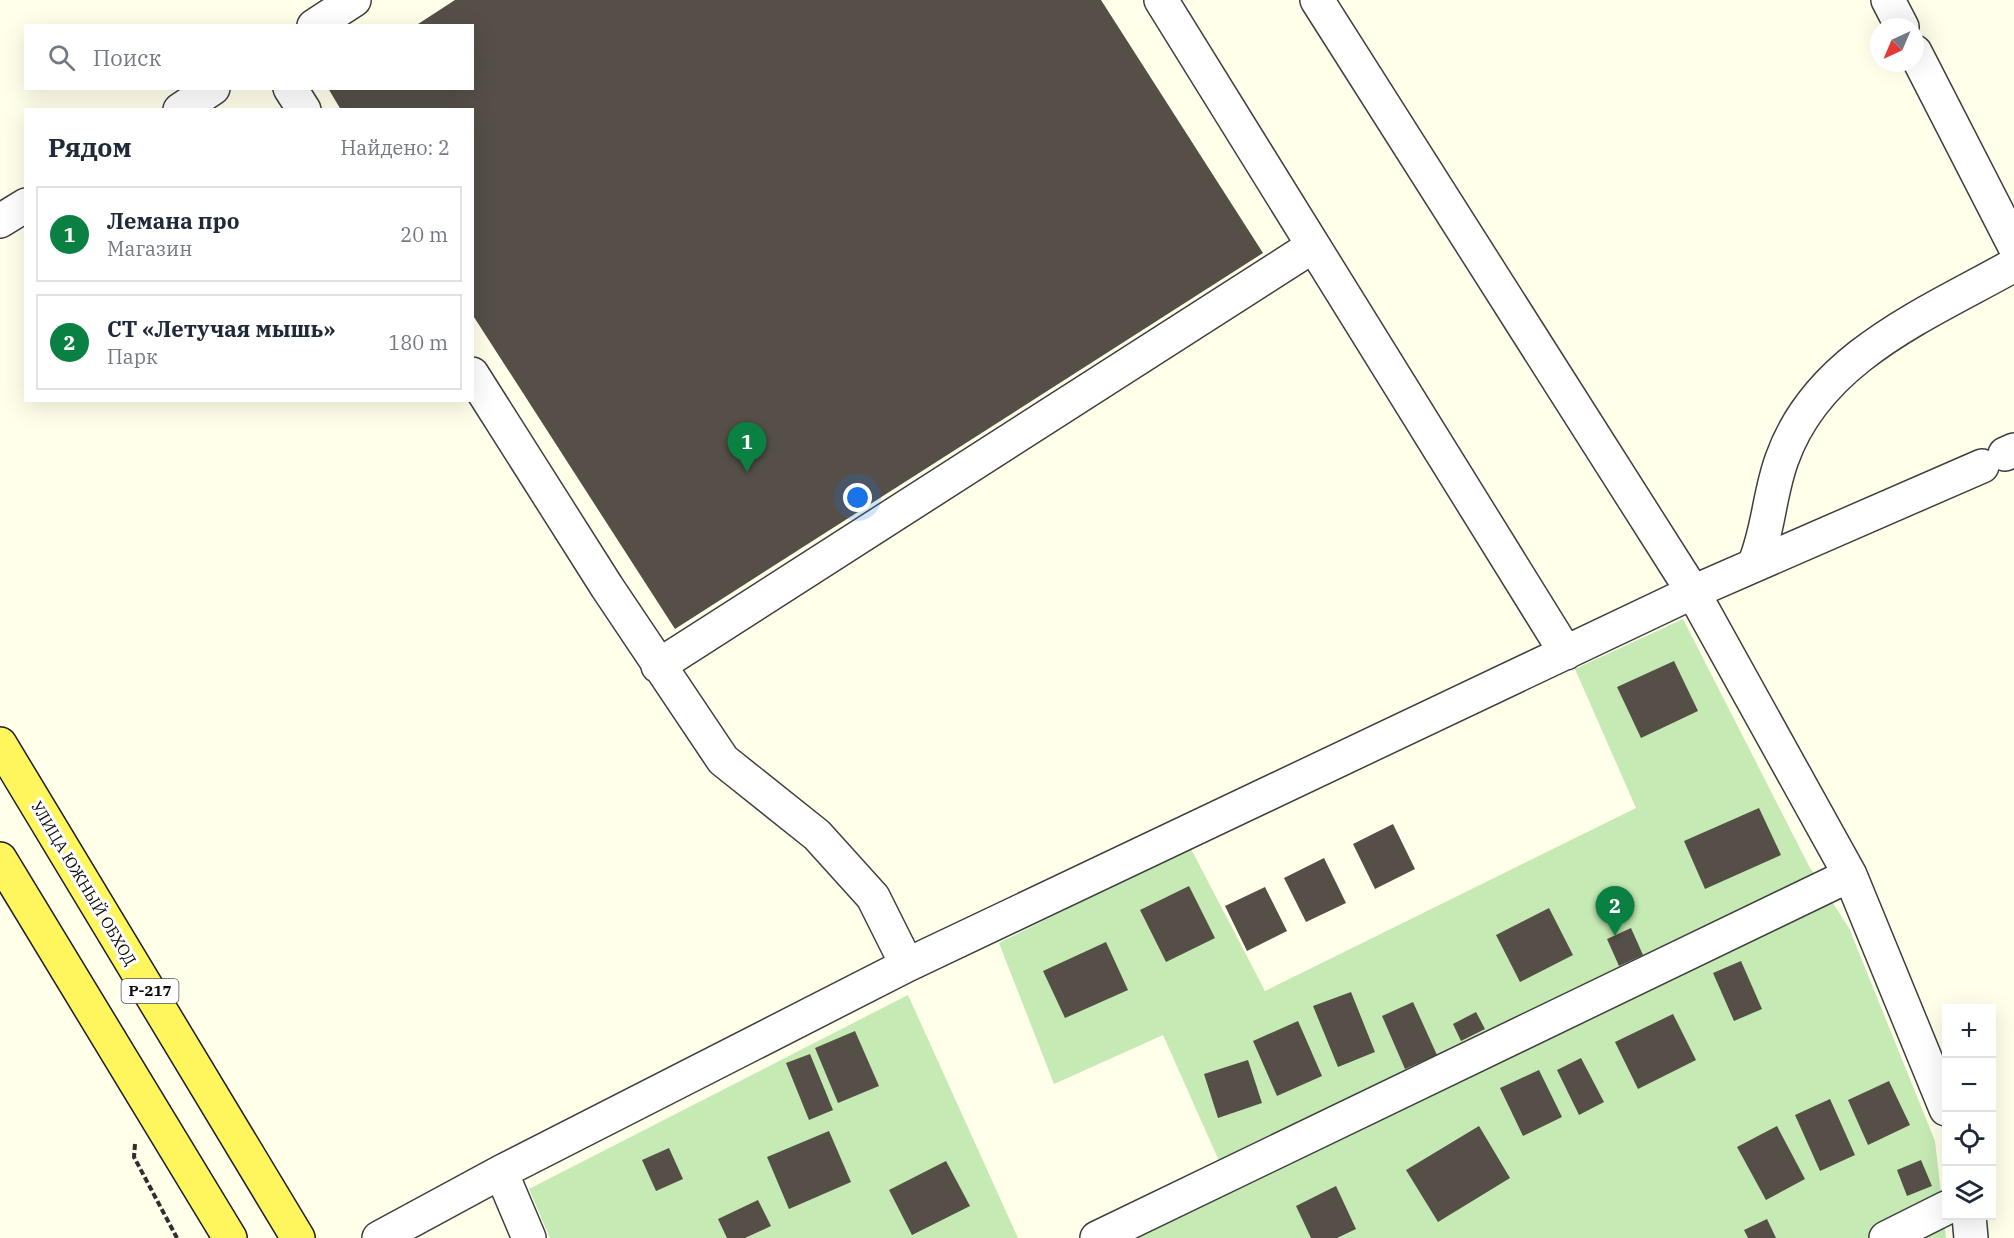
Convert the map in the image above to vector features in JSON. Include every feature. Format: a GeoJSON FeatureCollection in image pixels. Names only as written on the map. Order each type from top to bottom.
{"type":"FeatureCollection","features":[{"type":"Feature","properties":{"kind":"main road","name":"УЛИЦА ЮЖНЫЙ ОБХОД"},"geometry":{"type":"LineString","coordinates":[[0,744],[298,1238]]}},
{"type":"Feature","properties":{"kind":"main road"},"geometry":{"type":"LineString","coordinates":[[0,858],[230,1238]]}},
{"type":"Feature","properties":{"kind":"street"},"geometry":{"type":"LineString","coordinates":[[317,24],[354,0]]}},
{"type":"Feature","properties":{"kind":"street"},"geometry":{"type":"LineString","coordinates":[[1161,0],[1566,653]]}},
{"type":"Feature","properties":{"kind":"street"},"geometry":{"type":"LineString","coordinates":[[1317,0],[1693,592],[1850,875],[1942,1097]]}},
{"type":"Feature","properties":{"kind":"street"},"geometry":{"type":"LineString","coordinates":[[1888,0],[1897,18]]}},
{"type":"Feature","properties":{"kind":"street"},"geometry":{"type":"LineString","coordinates":[[1924,70],[2014,245]]}},
{"type":"Feature","properties":{"kind":"street"},"geometry":{"type":"LineString","coordinates":[[183,108],[210,90]]}},
{"type":"Feature","properties":{"kind":"street"},"geometry":{"type":"LineString","coordinates":[[291,90],[303,108]]}},
{"type":"Feature","properties":{"kind":"street"},"geometry":{"type":"LineString","coordinates":[[0,221],[24,206]]}},
{"type":"Feature","properties":{"kind":"street"},"geometry":{"type":"LineString","coordinates":[[658,666],[1314,246]]}},
{"type":"Feature","properties":{"kind":"street"},"geometry":{"type":"LineString","coordinates":[[1754,565],[1765,540],[1782,458],[1808,408],[1837,373],[1883,338],[2014,265]]}},
{"type":"Feature","properties":{"kind":"street"},"geometry":{"type":"LineString","coordinates":[[474,377],[658,666],[723,760],[817,835],[873,897],[907,965]]}},
{"type":"Feature","properties":{"kind":"street"},"geometry":{"type":"LineString","coordinates":[[379,1238],[501,1172],[907,965],[1693,592],[2000,457]]}},
{"type":"Feature","properties":{"kind":"street"},"geometry":{"type":"LineString","coordinates":[[1097,1238],[1850,875]]}},
{"type":"Feature","properties":{"kind":"street"},"geometry":{"type":"LineString","coordinates":[[501,1172],[529,1238]]}},
{"type":"Feature","properties":{"kind":"street"},"geometry":{"type":"LineString","coordinates":[[1886,1238],[1942,1210]]}},
{"type":"Feature","properties":{"kind":"street"},"geometry":{"type":"LineString","coordinates":[[1969,1220],[1971,1238]]}},
{"type":"Feature","properties":{"kind":"green space"},"geometry":{"type":"Polygon","coordinates":[[[1683,619],[1809,866],[1849,928],[1935,1141],[1942,1220],[1944,1220],[1946,1238],[1133,1238],[1232,1190],[1163,1035],[1054,1084],[999,943],[1190,847],[1265,991],[1636,808],[1575,669],[1683,619]]]}},
{"type":"Feature","properties":{"kind":"green space"},"geometry":{"type":"Polygon","coordinates":[[[908,995],[1018,1238],[550,1238],[529,1189],[908,995]]]}},
{"type":"Feature","properties":{"kind":"building"},"geometry":{"type":"Polygon","coordinates":[[[455,0],[1101,0],[1263,253],[675,629],[474,317],[474,108],[340,108],[329,90],[474,90],[474,24],[418,24],[455,0]]]}},
{"type":"Feature","properties":{"kind":"building"},"geometry":{"type":"Polygon","coordinates":[[[1674,661],[1698,711],[1641,738],[1617,687],[1674,661]]]}},
{"type":"Feature","properties":{"kind":"building"},"geometry":{"type":"Polygon","coordinates":[[[1759,808],[1781,855],[1705,889],[1684,841],[1759,808]]]}},
{"type":"Feature","properties":{"kind":"building"},"geometry":{"type":"Polygon","coordinates":[[[1393,824],[1415,869],[1375,889],[1353,844],[1393,824]]]}},
{"type":"Feature","properties":{"kind":"building"},"geometry":{"type":"Polygon","coordinates":[[[1324,858],[1346,903],[1306,922],[1284,878],[1324,858]]]}},
{"type":"Feature","properties":{"kind":"building"},"geometry":{"type":"Polygon","coordinates":[[[1189,886],[1215,938],[1166,962],[1140,910],[1189,886]]]}},
{"type":"Feature","properties":{"kind":"building"},"geometry":{"type":"Polygon","coordinates":[[[1265,887],[1287,931],[1247,951],[1225,906],[1265,887]]]}},
{"type":"Feature","properties":{"kind":"building"},"geometry":{"type":"Polygon","coordinates":[[[1549,908],[1573,955],[1520,982],[1496,935],[1549,908]]]}},
{"type":"Feature","properties":{"kind":"building"},"geometry":{"type":"Polygon","coordinates":[[[1631,928],[1643,955],[1619,966],[1607,939],[1631,928]]]}},
{"type":"Feature","properties":{"kind":"building"},"geometry":{"type":"Polygon","coordinates":[[[1106,942],[1128,990],[1065,1018],[1043,971],[1106,942]]]}},
{"type":"Feature","properties":{"kind":"building"},"geometry":{"type":"Polygon","coordinates":[[[1741,961],[1762,1009],[1734,1021],[1713,973],[1741,961]]]}},
{"type":"Feature","properties":{"kind":"building"},"geometry":{"type":"Polygon","coordinates":[[[1351,992],[1375,1052],[1338,1067],[1313,1006],[1351,992]]]}},
{"type":"Feature","properties":{"kind":"building"},"geometry":{"type":"Polygon","coordinates":[[[1413,1002],[1437,1055],[1405,1069],[1382,1016],[1413,1002]]]}},
{"type":"Feature","properties":{"kind":"building"},"geometry":{"type":"Polygon","coordinates":[[[1476,1012],[1485,1029],[1461,1041],[1453,1024],[1476,1012]]]}},
{"type":"Feature","properties":{"kind":"building"},"geometry":{"type":"Polygon","coordinates":[[[1673,1014],[1696,1060],[1638,1089],[1615,1042],[1673,1014]]]}},
{"type":"Feature","properties":{"kind":"building"},"geometry":{"type":"Polygon","coordinates":[[[1298,1021],[1322,1076],[1277,1096],[1253,1041],[1298,1021]]]}},
{"type":"Feature","properties":{"kind":"building"},"geometry":{"type":"Polygon","coordinates":[[[855,1031],[879,1086],[838,1103],[815,1048],[855,1031]]]}},
{"type":"Feature","properties":{"kind":"building"},"geometry":{"type":"Polygon","coordinates":[[[810,1054],[833,1110],[809,1120],[786,1063],[810,1054]]]}},
{"type":"Feature","properties":{"kind":"building"},"geometry":{"type":"Polygon","coordinates":[[[1581,1058],[1604,1102],[1579,1115],[1557,1070],[1581,1058]]]}},
{"type":"Feature","properties":{"kind":"building"},"geometry":{"type":"Polygon","coordinates":[[[1248,1060],[1262,1103],[1218,1118],[1204,1074],[1248,1060]]]}},
{"type":"Feature","properties":{"kind":"building"},"geometry":{"type":"Polygon","coordinates":[[[1539,1070],[1562,1117],[1523,1136],[1500,1088],[1539,1070]]]}},
{"type":"Feature","properties":{"kind":"building"},"geometry":{"type":"Polygon","coordinates":[[[1889,1081],[1910,1125],[1868,1145],[1848,1100],[1889,1081]]]}},
{"type":"Feature","properties":{"kind":"building"},"geometry":{"type":"Polygon","coordinates":[[[1830,1099],[1855,1155],[1820,1171],[1795,1115],[1830,1099]]]}},
{"type":"Feature","properties":{"kind":"building"},"geometry":{"type":"Polygon","coordinates":[[[1479,1126],[1510,1178],[1438,1222],[1406,1170],[1479,1126]]]}},
{"type":"Feature","properties":{"kind":"building"},"geometry":{"type":"Polygon","coordinates":[[[1777,1126],[1805,1179],[1766,1200],[1737,1147],[1777,1126]]]}},
{"type":"Feature","properties":{"kind":"building"},"geometry":{"type":"Polygon","coordinates":[[[829,1131],[851,1182],[789,1209],[767,1157],[829,1131]]]}},
{"type":"Feature","properties":{"kind":"building"},"geometry":{"type":"Polygon","coordinates":[[[669,1148],[683,1179],[656,1191],[642,1160],[669,1148]]]}},
{"type":"Feature","properties":{"kind":"building"},"geometry":{"type":"Polygon","coordinates":[[[1921,1160],[1932,1186],[1907,1196],[1897,1170],[1921,1160]]]}},
{"type":"Feature","properties":{"kind":"building"},"geometry":{"type":"Polygon","coordinates":[[[946,1161],[970,1206],[912,1235],[889,1190],[946,1161]]]}},
{"type":"Feature","properties":{"kind":"building"},"geometry":{"type":"Polygon","coordinates":[[[1336,1186],[1356,1229],[1337,1238],[1311,1238],[1296,1206],[1336,1186]]]}},
{"type":"Feature","properties":{"kind":"building"},"geometry":{"type":"Polygon","coordinates":[[[758,1200],[771,1226],[745,1238],[727,1238],[718,1219],[758,1200]]]}},
{"type":"Feature","properties":{"kind":"building"},"geometry":{"type":"Polygon","coordinates":[[[1767,1219],[1776,1238],[1748,1238],[1744,1230],[1767,1219]]]}},
{"type":"Feature","properties":{"kind":"place","name":"Лемана про"},"geometry":{"type":"Point","coordinates":[747,472]}},
{"type":"Feature","properties":{"kind":"place","name":"СТ «Летучая мышь»"},"geometry":{"type":"Point","coordinates":[1615,936]}}]}
